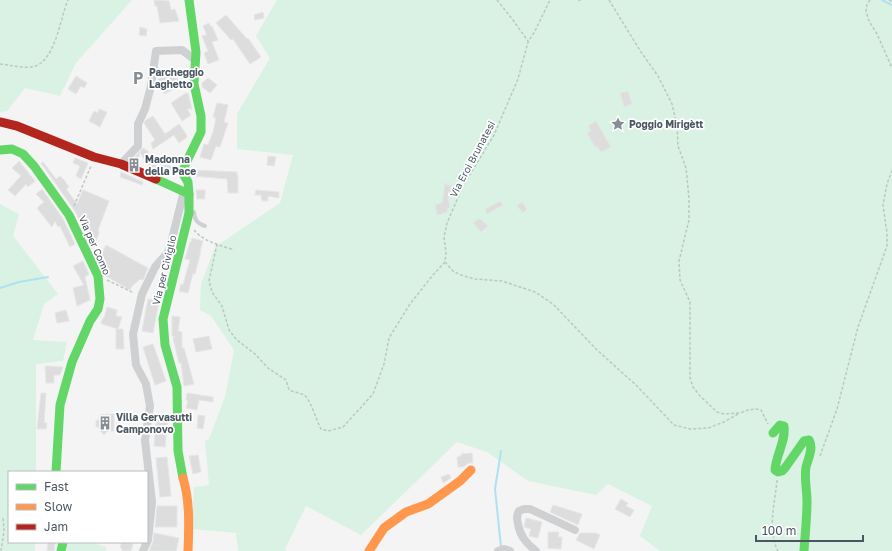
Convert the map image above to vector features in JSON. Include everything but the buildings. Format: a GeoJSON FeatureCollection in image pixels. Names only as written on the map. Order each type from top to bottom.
{"type":"FeatureCollection","features":[{"type":"Feature","properties":{"kind":"street","name":"Via per Civiglio"},"geometry":{"type":"LineString","coordinates":[[188,551],[189,530],[187,492],[181,472],[178,451],[177,387],[165,345],[163,319],[189,213],[190,204],[186,193],[188,182],[183,174],[185,165],[201,132],[201,116],[194,84],[196,52],[190,20],[189,0]]}},
{"type":"Feature","properties":{"kind":"street"},"geometry":{"type":"LineString","coordinates":[[121,164],[138,146],[138,124],[146,109],[156,51],[182,50],[195,60]]}},
{"type":"Feature","properties":{"kind":"street"},"geometry":{"type":"LineString","coordinates":[[0,122],[17,126],[94,156],[121,164],[186,193],[169,251],[154,267],[142,296],[133,334],[136,365],[146,384],[150,406],[145,440],[152,502],[148,540]]}},
{"type":"Feature","properties":{"kind":"street","name":"Via per Como"},"geometry":{"type":"LineString","coordinates":[[0,150],[12,149],[23,154],[34,166],[70,215],[98,275],[100,298],[98,309],[90,320],[72,362],[60,405],[56,471]]}},
{"type":"Feature","properties":{"kind":"street"},"geometry":{"type":"LineString","coordinates":[[773,433],[780,425],[784,426],[784,437],[778,452],[775,470],[778,472],[785,468],[804,441],[809,440],[811,446],[806,468],[805,482],[808,501],[804,551]]}},
{"type":"Feature","properties":{"kind":"street"},"geometry":{"type":"LineString","coordinates":[[369,551],[384,528],[406,512],[428,504],[460,481],[471,470]]}},
{"type":"Feature","properties":{"kind":"street"},"geometry":{"type":"LineString","coordinates":[[536,551],[526,543],[519,532],[516,516],[519,511],[524,509],[530,510],[575,530]]}},
{"type":"Feature","properties":{"kind":"lane"},"geometry":{"type":"LineString","coordinates":[[186,193],[193,203],[195,219],[205,226]]}},
{"type":"Feature","properties":{"kind":"path"},"geometry":{"type":"LineString","coordinates":[[0,64],[32,67],[41,64],[49,54],[58,36],[68,0]]}},
{"type":"Feature","properties":{"kind":"path"},"geometry":{"type":"LineString","coordinates":[[497,0],[528,42]]}},
{"type":"Feature","properties":{"kind":"path","name":"Via Eroi Brunatesi"},"geometry":{"type":"LineString","coordinates":[[445,262],[446,253],[444,237],[447,224],[463,186],[494,135],[518,79],[528,42],[550,0]]}},
{"type":"Feature","properties":{"kind":"path"},"geometry":{"type":"LineString","coordinates":[[609,0],[641,52],[658,76],[672,104],[677,125],[678,146],[686,168],[689,198],[689,220],[679,261],[680,280],[690,302],[690,378],[693,387],[700,396],[717,412],[724,414],[740,413]]}},
{"type":"Feature","properties":{"kind":"path"},"geometry":{"type":"LineString","coordinates":[[870,0],[867,4],[866,11],[869,21],[877,34],[892,68]]}},
{"type":"Feature","properties":{"kind":"path"},"geometry":{"type":"LineString","coordinates":[[70,215],[94,156]]}},
{"type":"Feature","properties":{"kind":"path"},"geometry":{"type":"LineString","coordinates":[[820,457],[837,409],[858,327],[887,246],[887,233],[883,205],[887,184],[892,170]]}},
{"type":"Feature","properties":{"kind":"path"},"geometry":{"type":"LineString","coordinates":[[192,228],[199,236],[208,242],[234,250]]}},
{"type":"Feature","properties":{"kind":"path"},"geometry":{"type":"LineString","coordinates":[[217,244],[210,281],[212,292],[222,306],[229,330],[237,340],[255,354],[268,368],[286,380],[289,390],[305,396],[310,402],[314,416],[321,429],[328,431],[342,427],[373,394],[384,364],[389,338],[410,304],[445,262],[453,271],[461,275],[502,281],[536,292],[553,304],[597,350],[637,386],[674,425],[690,429],[708,428],[724,422],[740,413],[756,408],[761,410],[773,433]]}},
{"type":"Feature","properties":{"kind":"path"},"geometry":{"type":"LineString","coordinates":[[98,275],[142,296]]}},
{"type":"Feature","properties":{"kind":"path"},"geometry":{"type":"LineString","coordinates":[[778,472],[773,527],[775,544],[778,551]]}},
{"type":"Feature","properties":{"kind":"path"},"geometry":{"type":"LineString","coordinates":[[1,551],[4,530],[3,516]]}},
{"type":"Feature","properties":{"kind":"green space"},"geometry":{"type":"Polygon","coordinates":[[[0,0],[132,0],[76,63],[60,96],[25,88],[7,111],[0,112],[0,0]]]}},
{"type":"Feature","properties":{"kind":"green space"},"geometry":{"type":"Polygon","coordinates":[[[277,0],[892,0],[892,551],[660,551],[640,536],[652,506],[608,484],[596,495],[528,481],[487,452],[457,442],[361,535],[306,506],[285,549],[287,551],[238,551],[236,533],[192,529],[194,487],[209,485],[205,441],[209,439],[225,397],[234,350],[211,316],[200,310],[201,284],[215,247],[280,203],[293,155],[237,149],[237,114],[270,58],[256,36],[277,0]]]}},
{"type":"Feature","properties":{"kind":"green space"},"geometry":{"type":"Polygon","coordinates":[[[0,204],[19,214],[13,236],[58,294],[44,304],[33,340],[67,342],[63,361],[36,364],[36,471],[8,471],[8,543],[35,543],[35,551],[0,551],[0,204]]]}},
{"type":"Feature","properties":{"kind":"green space"},"geometry":{"type":"Polygon","coordinates":[[[67,543],[94,543],[106,547],[106,551],[66,551],[67,543]]]}},
{"type":"Feature","properties":{"kind":"waterway"},"geometry":{"type":"LineString","coordinates":[[882,0],[892,5]]}},
{"type":"Feature","properties":{"kind":"waterway"},"geometry":{"type":"LineString","coordinates":[[0,288],[19,282],[48,277]]}},
{"type":"Feature","properties":{"kind":"waterway"},"geometry":{"type":"LineString","coordinates":[[501,451],[495,489],[501,547]]}},
{"type":"Feature","properties":{"kind":"traffic: fast"},"geometry":{"type":"LineString","coordinates":[[189,0],[196,52],[194,84],[201,116],[201,132],[185,165],[183,174],[188,182],[189,194]]}},
{"type":"Feature","properties":{"kind":"traffic: fast"},"geometry":{"type":"LineString","coordinates":[[0,150],[12,149],[23,154],[34,166],[69,215],[98,276],[100,299],[98,309],[90,321],[72,362],[60,405],[56,471]]}},
{"type":"Feature","properties":{"kind":"traffic: fast"},"geometry":{"type":"LineString","coordinates":[[156,179],[189,194],[189,213],[163,319],[165,345],[177,387],[178,451],[183,478]]}},
{"type":"Feature","properties":{"kind":"traffic: fast"},"geometry":{"type":"LineString","coordinates":[[773,433],[780,425],[784,426],[784,437],[775,470],[778,472],[785,468],[804,441],[809,440],[811,446],[805,471],[807,507],[804,551]]}},
{"type":"Feature","properties":{"kind":"traffic: fast"},"geometry":{"type":"LineString","coordinates":[[61,551],[63,543]]}},
{"type":"Feature","properties":{"kind":"traffic: slow"},"geometry":{"type":"LineString","coordinates":[[369,551],[384,528],[406,512],[428,504],[460,481],[471,470]]}},
{"type":"Feature","properties":{"kind":"traffic: slow"},"geometry":{"type":"LineString","coordinates":[[183,478],[188,505],[188,551]]}},
{"type":"Feature","properties":{"kind":"traffic: jam"},"geometry":{"type":"LineString","coordinates":[[0,122],[17,126],[94,157],[121,164],[156,179]]}},
{"type":"Feature","properties":{"kind":"place","name":"Parcheggio Laghetto"},"geometry":{"type":"Point","coordinates":[138,78]}},
{"type":"Feature","properties":{"kind":"place","name":"Poggio Mirigètt"},"geometry":{"type":"Point","coordinates":[618,124]}},
{"type":"Feature","properties":{"kind":"place","name":"Madonna della Pace"},"geometry":{"type":"Point","coordinates":[134,165]}},
{"type":"Feature","properties":{"kind":"place","name":"Villa Gervasutti Camponovo"},"geometry":{"type":"Point","coordinates":[105,423]}}]}
